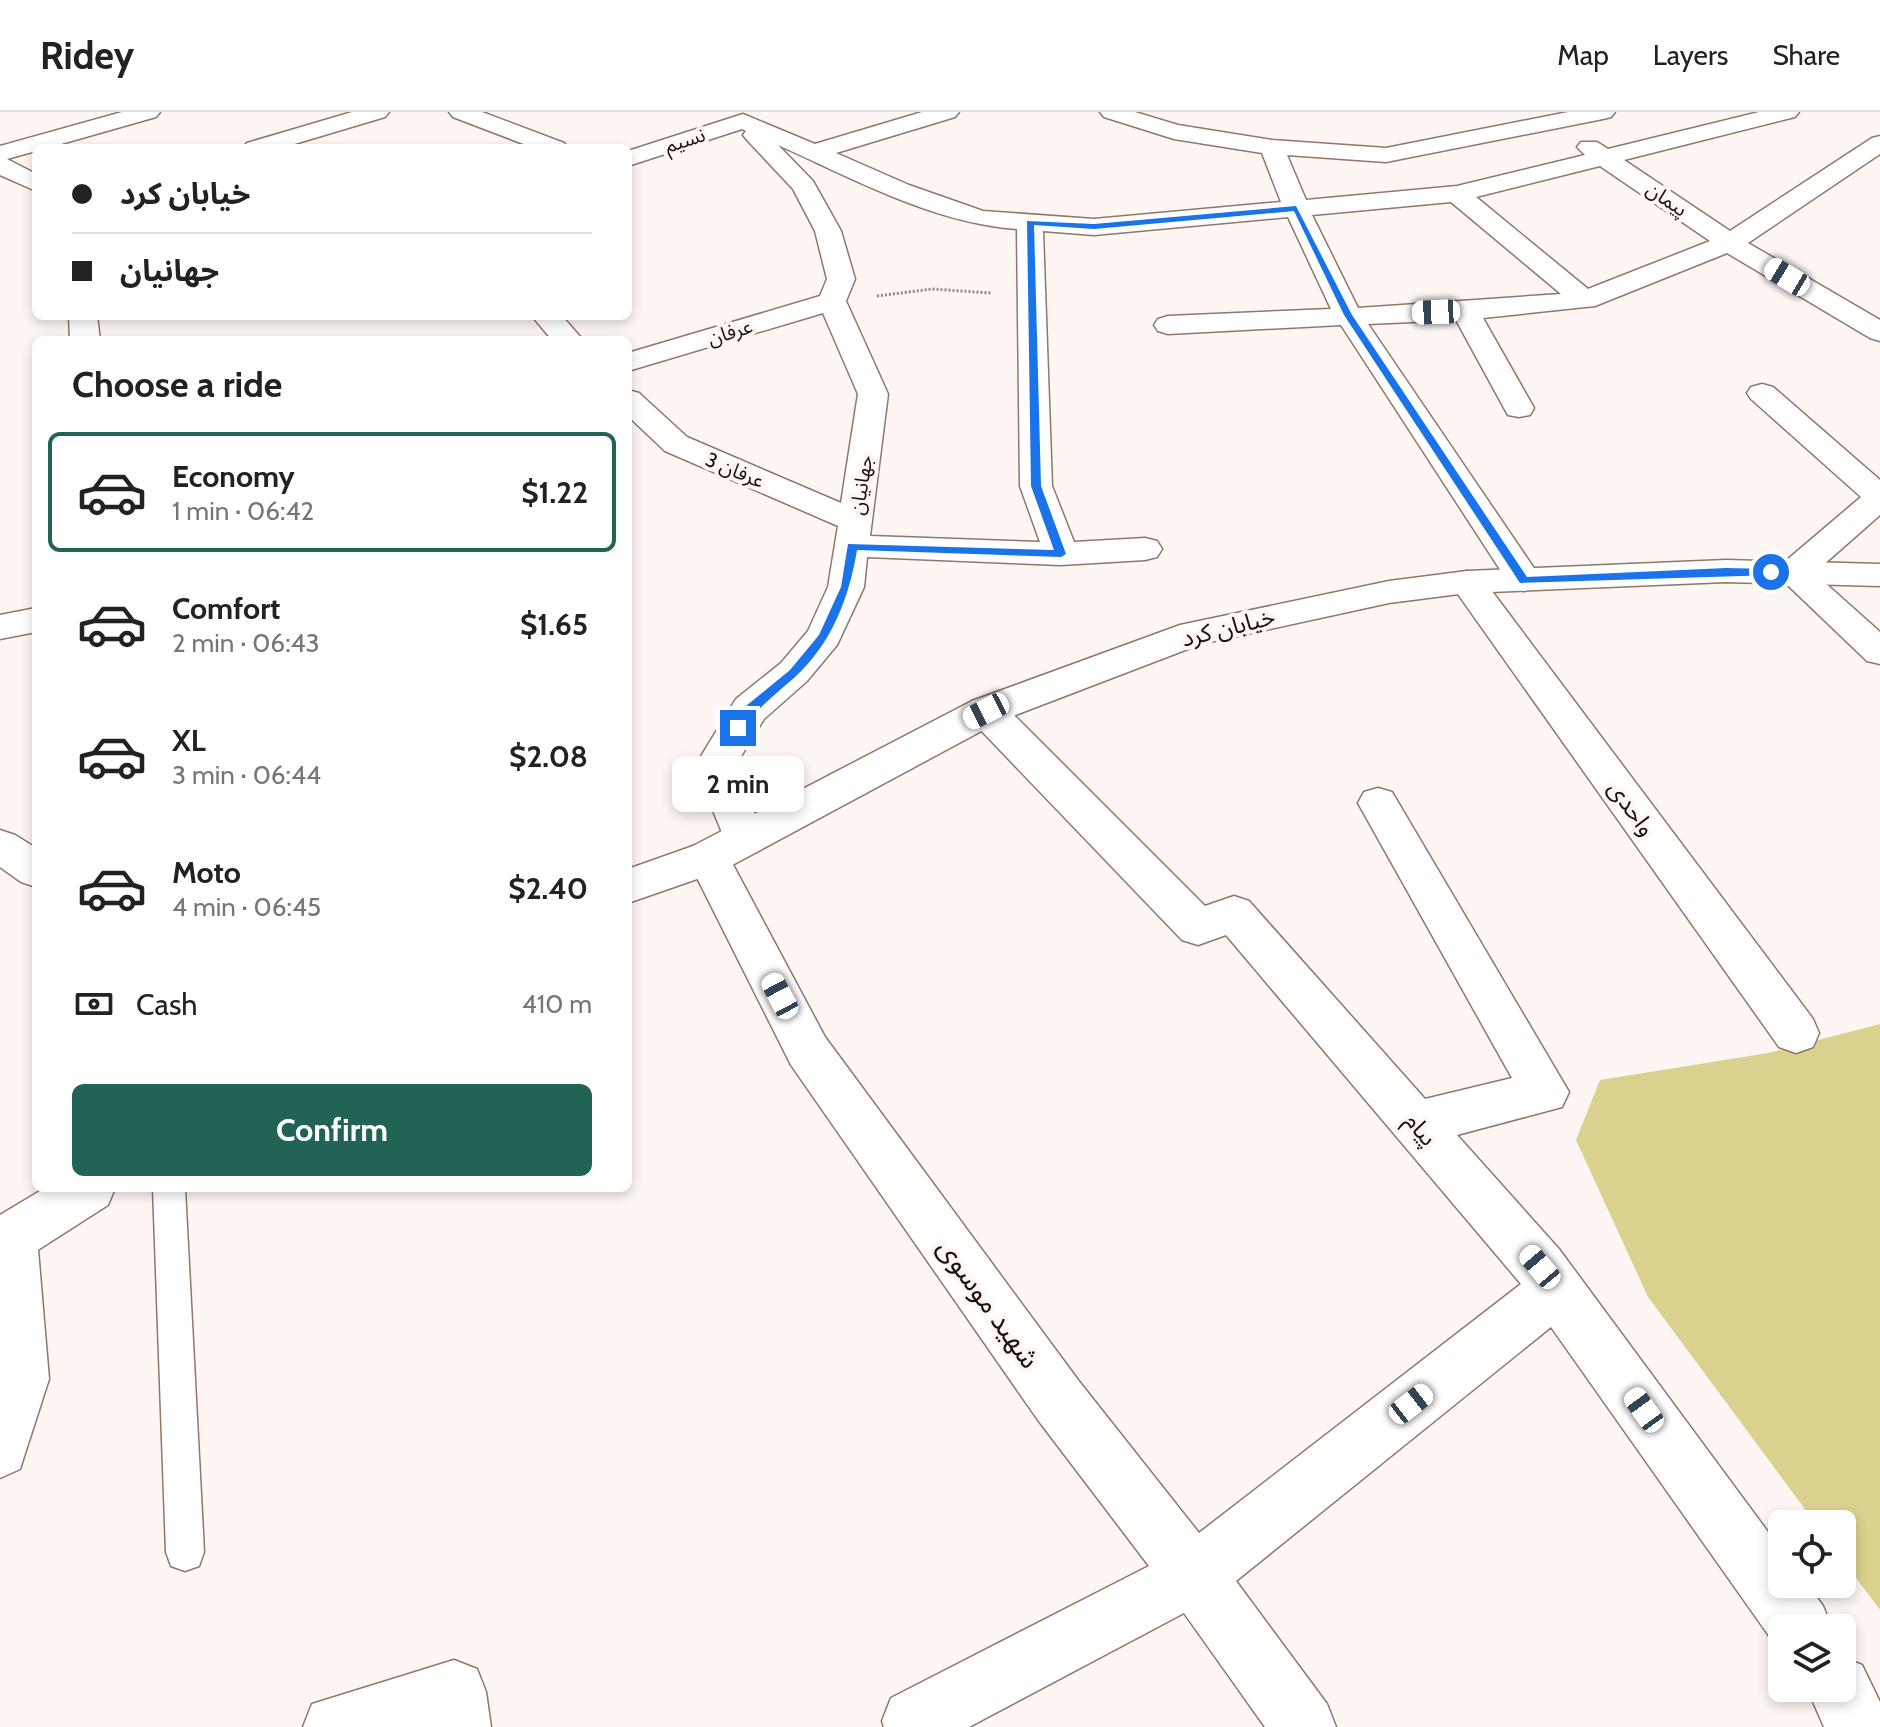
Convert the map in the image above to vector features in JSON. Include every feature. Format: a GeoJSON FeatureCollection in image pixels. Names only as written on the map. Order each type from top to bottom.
{"type":"FeatureCollection","features":[{"type":"Feature","properties":{"kind":"street"},"geometry":{"type":"LineString","coordinates":[[35,144],[148,112]]}},
{"type":"Feature","properties":{"kind":"street"},"geometry":{"type":"LineString","coordinates":[[268,144],[377,112]]}},
{"type":"Feature","properties":{"kind":"street"},"geometry":{"type":"LineString","coordinates":[[461,112],[545,144]]}},
{"type":"Feature","properties":{"kind":"street"},"geometry":{"type":"LineString","coordinates":[[814,152],[947,112]]}},
{"type":"Feature","properties":{"kind":"street"},"geometry":{"type":"LineString","coordinates":[[1112,112],[1174,132],[1272,147],[1386,155],[1603,112]]}},
{"type":"Feature","properties":{"kind":"street"},"geometry":{"type":"LineString","coordinates":[[743,121],[900,190],[980,219],[1094,227],[1444,195],[1787,112]]}},
{"type":"Feature","properties":{"kind":"street"},"geometry":{"type":"LineString","coordinates":[[743,121],[804,186],[828,231],[841,279],[832,301]]}},
{"type":"Feature","properties":{"kind":"street","name":"نسیم"},"geometry":{"type":"LineString","coordinates":[[632,158],[743,121]]}},
{"type":"Feature","properties":{"kind":"street"},"geometry":{"type":"LineString","coordinates":[[1552,123],[1603,156]]}},
{"type":"Feature","properties":{"kind":"street"},"geometry":{"type":"LineString","coordinates":[[308,132],[325,144]]}},
{"type":"Feature","properties":{"kind":"street"},"geometry":{"type":"LineString","coordinates":[[1168,325],[1465,311],[1585,300],[1731,242],[1880,143]]}},
{"type":"Feature","properties":{"kind":"street"},"geometry":{"type":"LineString","coordinates":[[0,154],[32,145]]}},
{"type":"Feature","properties":{"kind":"street"},"geometry":{"type":"LineString","coordinates":[[1272,147],[1296,208],[1348,315],[1524,580]]}},
{"type":"Feature","properties":{"kind":"street"},"geometry":{"type":"LineString","coordinates":[[1386,155],[1585,300]]}},
{"type":"Feature","properties":{"kind":"street","name":"پیمان"},"geometry":{"type":"LineString","coordinates":[[1603,156],[1731,242],[1880,332]]}},
{"type":"Feature","properties":{"kind":"street"},"geometry":{"type":"LineString","coordinates":[[0,165],[32,182]]}},
{"type":"Feature","properties":{"kind":"street"},"geometry":{"type":"LineString","coordinates":[[1030,222],[1036,486],[1061,554]]}},
{"type":"Feature","properties":{"kind":"street","name":"عرفان"},"geometry":{"type":"LineString","coordinates":[[632,361],[832,301]]}},
{"type":"Feature","properties":{"kind":"street","name":"جهانیان"},"geometry":{"type":"LineString","coordinates":[[726,849],[715,766],[750,709],[794,672],[824,636],[846,587],[873,394],[832,301]]}},
{"type":"Feature","properties":{"kind":"street"},"geometry":{"type":"LineString","coordinates":[[1465,311],[1519,408]]}},
{"type":"Feature","properties":{"kind":"street"},"geometry":{"type":"LineString","coordinates":[[550,320],[564,336]]}},
{"type":"Feature","properties":{"kind":"street"},"geometry":{"type":"LineString","coordinates":[[1762,393],[1880,498],[1793,573],[1880,652]]}},
{"type":"Feature","properties":{"kind":"street","name":"عرفان 3"},"geometry":{"type":"LineString","coordinates":[[632,403],[676,444],[854,534]]}},
{"type":"Feature","properties":{"kind":"street"},"geometry":{"type":"LineString","coordinates":[[854,534],[1061,554],[1145,549]]}},
{"type":"Feature","properties":{"kind":"street","name":"خیابان کرد"},"geometry":{"type":"LineString","coordinates":[[632,884],[726,849],[986,711],[1193,634],[1389,592],[1467,582],[1726,571],[1880,575]]}},
{"type":"Feature","properties":{"kind":"street","name":"واحدی"},"geometry":{"type":"LineString","coordinates":[[1467,582],[1796,1033]]}},
{"type":"Feature","properties":{"kind":"street"},"geometry":{"type":"LineString","coordinates":[[0,627],[32,621]]}},
{"type":"Feature","properties":{"kind":"street","name":"پیام"},"geometry":{"type":"LineString","coordinates":[[986,711],[1198,927],[1234,913],[1556,1290],[1791,1614]]}},
{"type":"Feature","properties":{"kind":"street"},"geometry":{"type":"LineString","coordinates":[[1378,803],[1545,1092],[1416,1123]]}},
{"type":"Feature","properties":{"kind":"street"},"geometry":{"type":"LineString","coordinates":[[0,846],[32,867]]}},
{"type":"Feature","properties":{"kind":"street","name":"شهید موسوی"},"geometry":{"type":"LineString","coordinates":[[726,849],[808,1051],[1058,1400],[1194,1575],[1304,1727]]}},
{"type":"Feature","properties":{"kind":"street"},"geometry":{"type":"LineString","coordinates":[[0,1449],[21,1379],[6,1241],[84,1192]]}},
{"type":"Feature","properties":{"kind":"street"},"geometry":{"type":"LineString","coordinates":[[914,1721],[1194,1575],[1556,1290]]}},
{"type":"Feature","properties":{"kind":"street"},"geometry":{"type":"LineString","coordinates":[[335,1727],[454,1692],[459,1727]]}},
{"type":"Feature","properties":{"kind":"street"},"geometry":{"type":"LineString","coordinates":[[1846,1702],[1858,1727]]}},
{"type":"Feature","properties":{"kind":"lane"},"geometry":{"type":"LineString","coordinates":[[169,1192],[185,1552]]}},
{"type":"Feature","properties":{"kind":"path"},"geometry":{"type":"LineString","coordinates":[[832,301],[932,289],[1032,295]]}},
{"type":"Feature","properties":{"kind":"shaded area"},"geometry":{"type":"Polygon","coordinates":[[[1880,1024],[1880,1610],[1856,1578],[1856,1510],[1806,1510],[1648,1297],[1576,1140],[1600,1080],[1768,1053],[1880,1024]]]}},
{"type":"Feature","properties":{"kind":"route"},"geometry":{"type":"LineString","coordinates":[[738,728],[750,709],[794,672],[824,636],[846,587],[852,546],[1061,554],[1036,486],[1030,222],[1094,227],[1296,208],[1348,315],[1524,580],[1726,571],[1771,572]]}}]}
